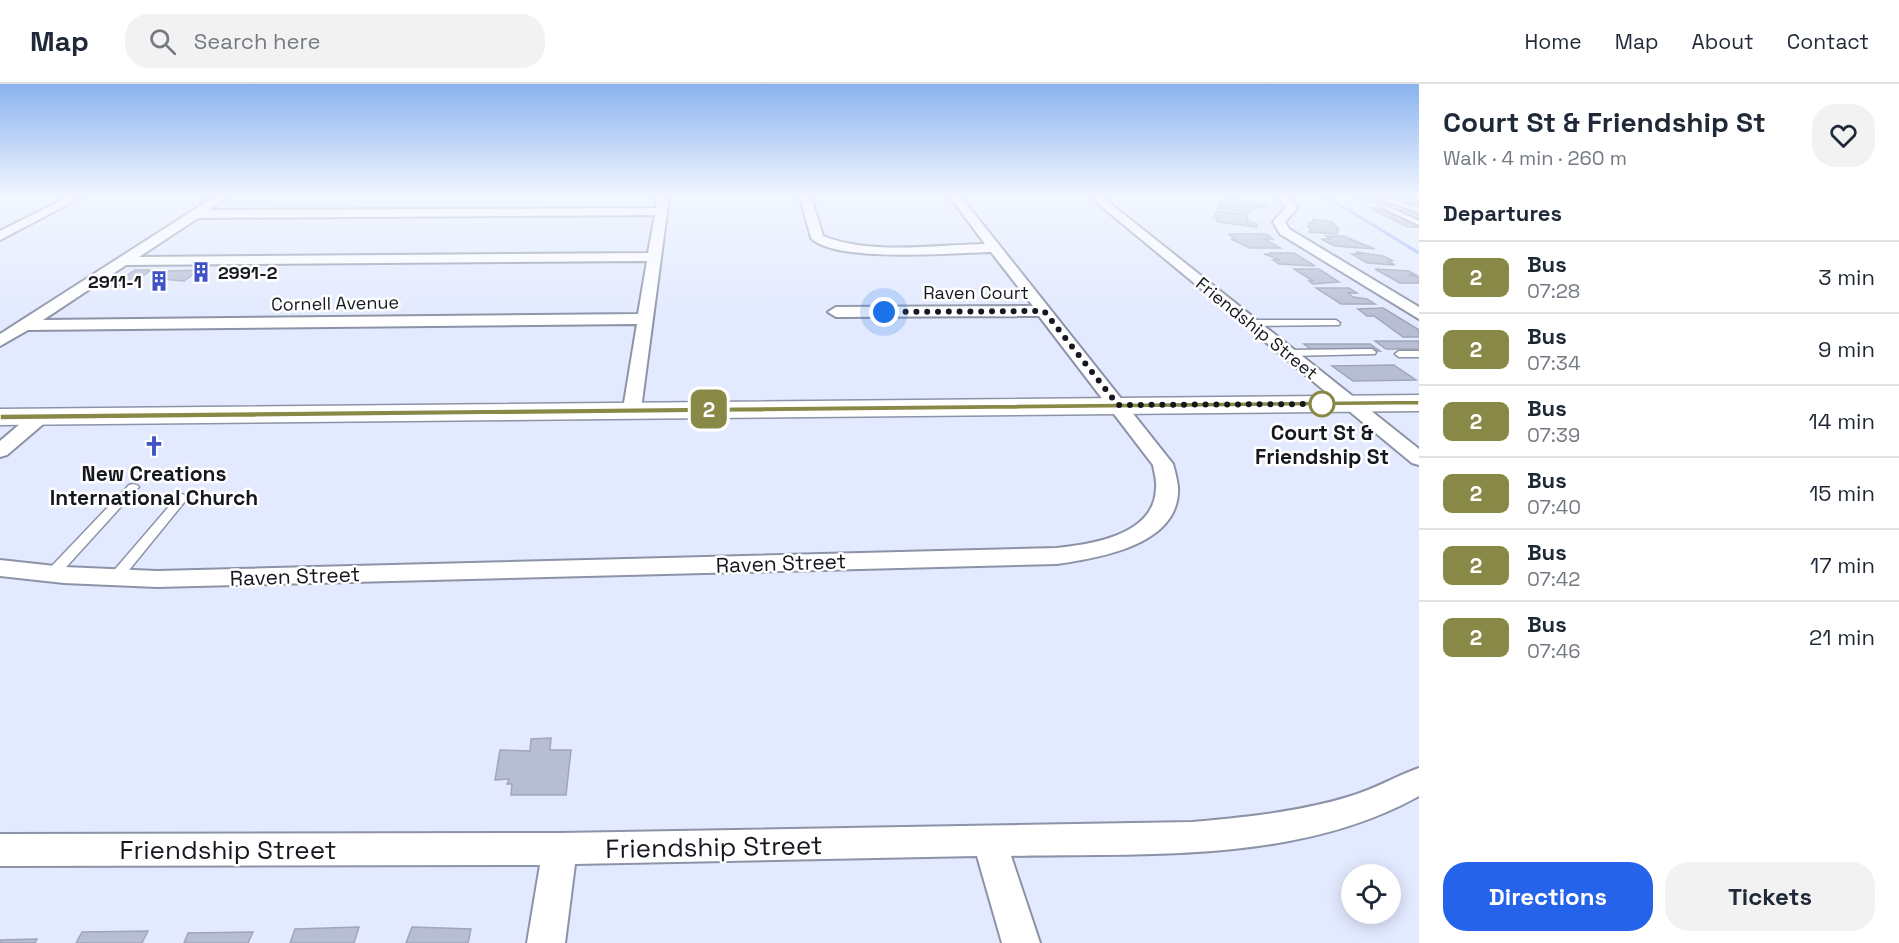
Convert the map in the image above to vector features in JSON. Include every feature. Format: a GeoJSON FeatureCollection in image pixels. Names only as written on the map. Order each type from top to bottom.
{"type":"FeatureCollection","features":[{"type":"Feature","properties":{"kind":"street"},"geometry":{"type":"LineString","coordinates":[[0,341],[161,237]]}},
{"type":"Feature","properties":{"kind":"street"},"geometry":{"type":"LineString","coordinates":[[632,410],[657,237]]}},
{"type":"Feature","properties":{"kind":"street"},"geometry":{"type":"LineString","coordinates":[[818,237],[829,244],[860,249],[995,248]]}},
{"type":"Feature","properties":{"kind":"street","name":"Raven Street"},"geometry":{"type":"LineString","coordinates":[[0,568],[158,579],[1057,556],[1083,553],[1126,540],[1146,529],[1158,518],[1169,493],[1163,464],[986,237]]}},
{"type":"Feature","properties":{"kind":"street","name":"Friendship Street"},"geometry":{"type":"LineString","coordinates":[[1145,237],[1419,459]]}},
{"type":"Feature","properties":{"kind":"street"},"geometry":{"type":"LineString","coordinates":[[1294,237],[1419,314]]}},
{"type":"Feature","properties":{"kind":"street"},"geometry":{"type":"LineString","coordinates":[[124,261],[654,257]]}},
{"type":"Feature","properties":{"kind":"street","name":"Raven Court"},"geometry":{"type":"LineString","coordinates":[[836,312],[1044,311]]}},
{"type":"Feature","properties":{"kind":"street","name":"Cornell Avenue"},"geometry":{"type":"LineString","coordinates":[[25,325],[645,319]]}},
{"type":"Feature","properties":{"kind":"street"},"geometry":{"type":"LineString","coordinates":[[0,417],[1419,403]]}},
{"type":"Feature","properties":{"kind":"street"},"geometry":{"type":"LineString","coordinates":[[0,451],[42,416]]}},
{"type":"Feature","properties":{"kind":"street","name":"Friendship Street"},"geometry":{"type":"LineString","coordinates":[[0,850],[560,849],[990,843],[1192,837],[1263,829],[1339,814],[1376,803],[1419,781]]}},
{"type":"Feature","properties":{"kind":"street"},"geometry":{"type":"LineString","coordinates":[[990,843],[1021,943]]}},
{"type":"Feature","properties":{"kind":"street"},"geometry":{"type":"LineString","coordinates":[[546,943],[560,849]]}},
{"type":"Feature","properties":{"kind":"lane"},"geometry":{"type":"LineString","coordinates":[[1251,323],[1336,323]]}},
{"type":"Feature","properties":{"kind":"lane"},"geometry":{"type":"LineString","coordinates":[[1288,353],[1372,352]]}},
{"type":"Feature","properties":{"kind":"lane"},"geometry":{"type":"LineString","coordinates":[[1399,354],[1419,354]]}},
{"type":"Feature","properties":{"kind":"lane"},"geometry":{"type":"LineString","coordinates":[[53,573],[133,487]]}},
{"type":"Feature","properties":{"kind":"lane"},"geometry":{"type":"LineString","coordinates":[[116,577],[182,498]]}},
{"type":"Feature","properties":{"kind":"building"},"geometry":{"type":"Polygon","coordinates":[[[1233,237],[1270,237],[1273,239],[1265,239],[1280,248],[1250,248],[1231,239],[1235,239],[1233,237]]]}},
{"type":"Feature","properties":{"kind":"building"},"geometry":{"type":"Polygon","coordinates":[[[1328,237],[1346,237],[1375,249],[1335,246],[1321,239],[1331,239],[1328,237]]]}},
{"type":"Feature","properties":{"kind":"building"},"geometry":{"type":"Polygon","coordinates":[[[1356,252],[1383,256],[1393,261],[1387,261],[1395,265],[1367,263],[1352,254],[1361,254],[1356,252]]]}},
{"type":"Feature","properties":{"kind":"building"},"geometry":{"type":"Polygon","coordinates":[[[1269,253],[1294,253],[1315,266],[1279,264],[1273,260],[1280,260],[1264,254],[1272,254],[1269,253]]]}},
{"type":"Feature","properties":{"kind":"building"},"geometry":{"type":"Polygon","coordinates":[[[1294,269],[1319,269],[1339,282],[1313,284],[1309,281],[1313,281],[1294,269]]]}},
{"type":"Feature","properties":{"kind":"building"},"geometry":{"type":"Polygon","coordinates":[[[1375,269],[1409,271],[1416,275],[1408,275],[1419,277],[1419,283],[1400,283],[1375,269]]]}},
{"type":"Feature","properties":{"kind":"building"},"geometry":{"type":"Polygon","coordinates":[[[135,270],[151,270],[131,285],[112,286],[135,270]]]}},
{"type":"Feature","properties":{"kind":"building"},"geometry":{"type":"Polygon","coordinates":[[[199,270],[184,281],[160,279],[169,271],[199,270]]]}},
{"type":"Feature","properties":{"kind":"building"},"geometry":{"type":"Polygon","coordinates":[[[1316,288],[1349,288],[1357,293],[1348,293],[1353,297],[1367,299],[1375,304],[1341,304],[1316,288]]]}},
{"type":"Feature","properties":{"kind":"building"},"geometry":{"type":"Polygon","coordinates":[[[1383,308],[1419,330],[1419,337],[1403,337],[1374,316],[1367,316],[1358,309],[1383,308]]]}},
{"type":"Feature","properties":{"kind":"building"},"geometry":{"type":"Polygon","coordinates":[[[1375,341],[1419,341],[1419,349],[1386,349],[1375,341]]]}},
{"type":"Feature","properties":{"kind":"building"},"geometry":{"type":"Polygon","coordinates":[[[1304,344],[1370,344],[1380,351],[1313,351],[1304,344]]]}},
{"type":"Feature","properties":{"kind":"building"},"geometry":{"type":"Polygon","coordinates":[[[1394,365],[1416,380],[1353,381],[1332,366],[1394,365]]]}},
{"type":"Feature","properties":{"kind":"building"},"geometry":{"type":"Polygon","coordinates":[[[551,738],[550,750],[571,750],[566,795],[511,795],[512,784],[507,784],[509,779],[495,780],[500,750],[530,751],[531,739],[551,738]]]}},
{"type":"Feature","properties":{"kind":"building"},"geometry":{"type":"Polygon","coordinates":[[[359,927],[354,943],[290,943],[295,929],[359,927]]]}},
{"type":"Feature","properties":{"kind":"building"},"geometry":{"type":"Polygon","coordinates":[[[412,927],[471,929],[468,943],[406,943],[412,927]]]}},
{"type":"Feature","properties":{"kind":"building"},"geometry":{"type":"Polygon","coordinates":[[[148,931],[142,943],[76,943],[82,932],[148,931]]]}},
{"type":"Feature","properties":{"kind":"building"},"geometry":{"type":"Polygon","coordinates":[[[253,932],[248,943],[184,943],[188,933],[253,932]]]}},
{"type":"Feature","properties":{"kind":"building"},"geometry":{"type":"Polygon","coordinates":[[[37,939],[35,943],[0,943],[0,940],[37,939]]]}},
{"type":"Feature","properties":{"kind":"waterway"},"geometry":{"type":"LineString","coordinates":[[1393,237],[1419,253]]}},
{"type":"Feature","properties":{"kind":"bus line","name":"2"},"geometry":{"type":"LineString","coordinates":[[0,417],[1419,403]]}},
{"type":"Feature","properties":{"kind":"place","name":"2991-2"},"geometry":{"type":"Point","coordinates":[201,272]}},
{"type":"Feature","properties":{"kind":"place","name":"2911-1"},"geometry":{"type":"Point","coordinates":[159,281]}},
{"type":"Feature","properties":{"kind":"place","name":"Court St & Friendship St"},"geometry":{"type":"Point","coordinates":[1322,404]}},
{"type":"Feature","properties":{"kind":"place","name":"New Creations International Church"},"geometry":{"type":"Point","coordinates":[154,446]}},
{"type":"Feature","properties":{"kind":"route"},"geometry":{"type":"LineString","coordinates":[[884,312],[1044,311],[1118,405],[1322,404]]}}]}
